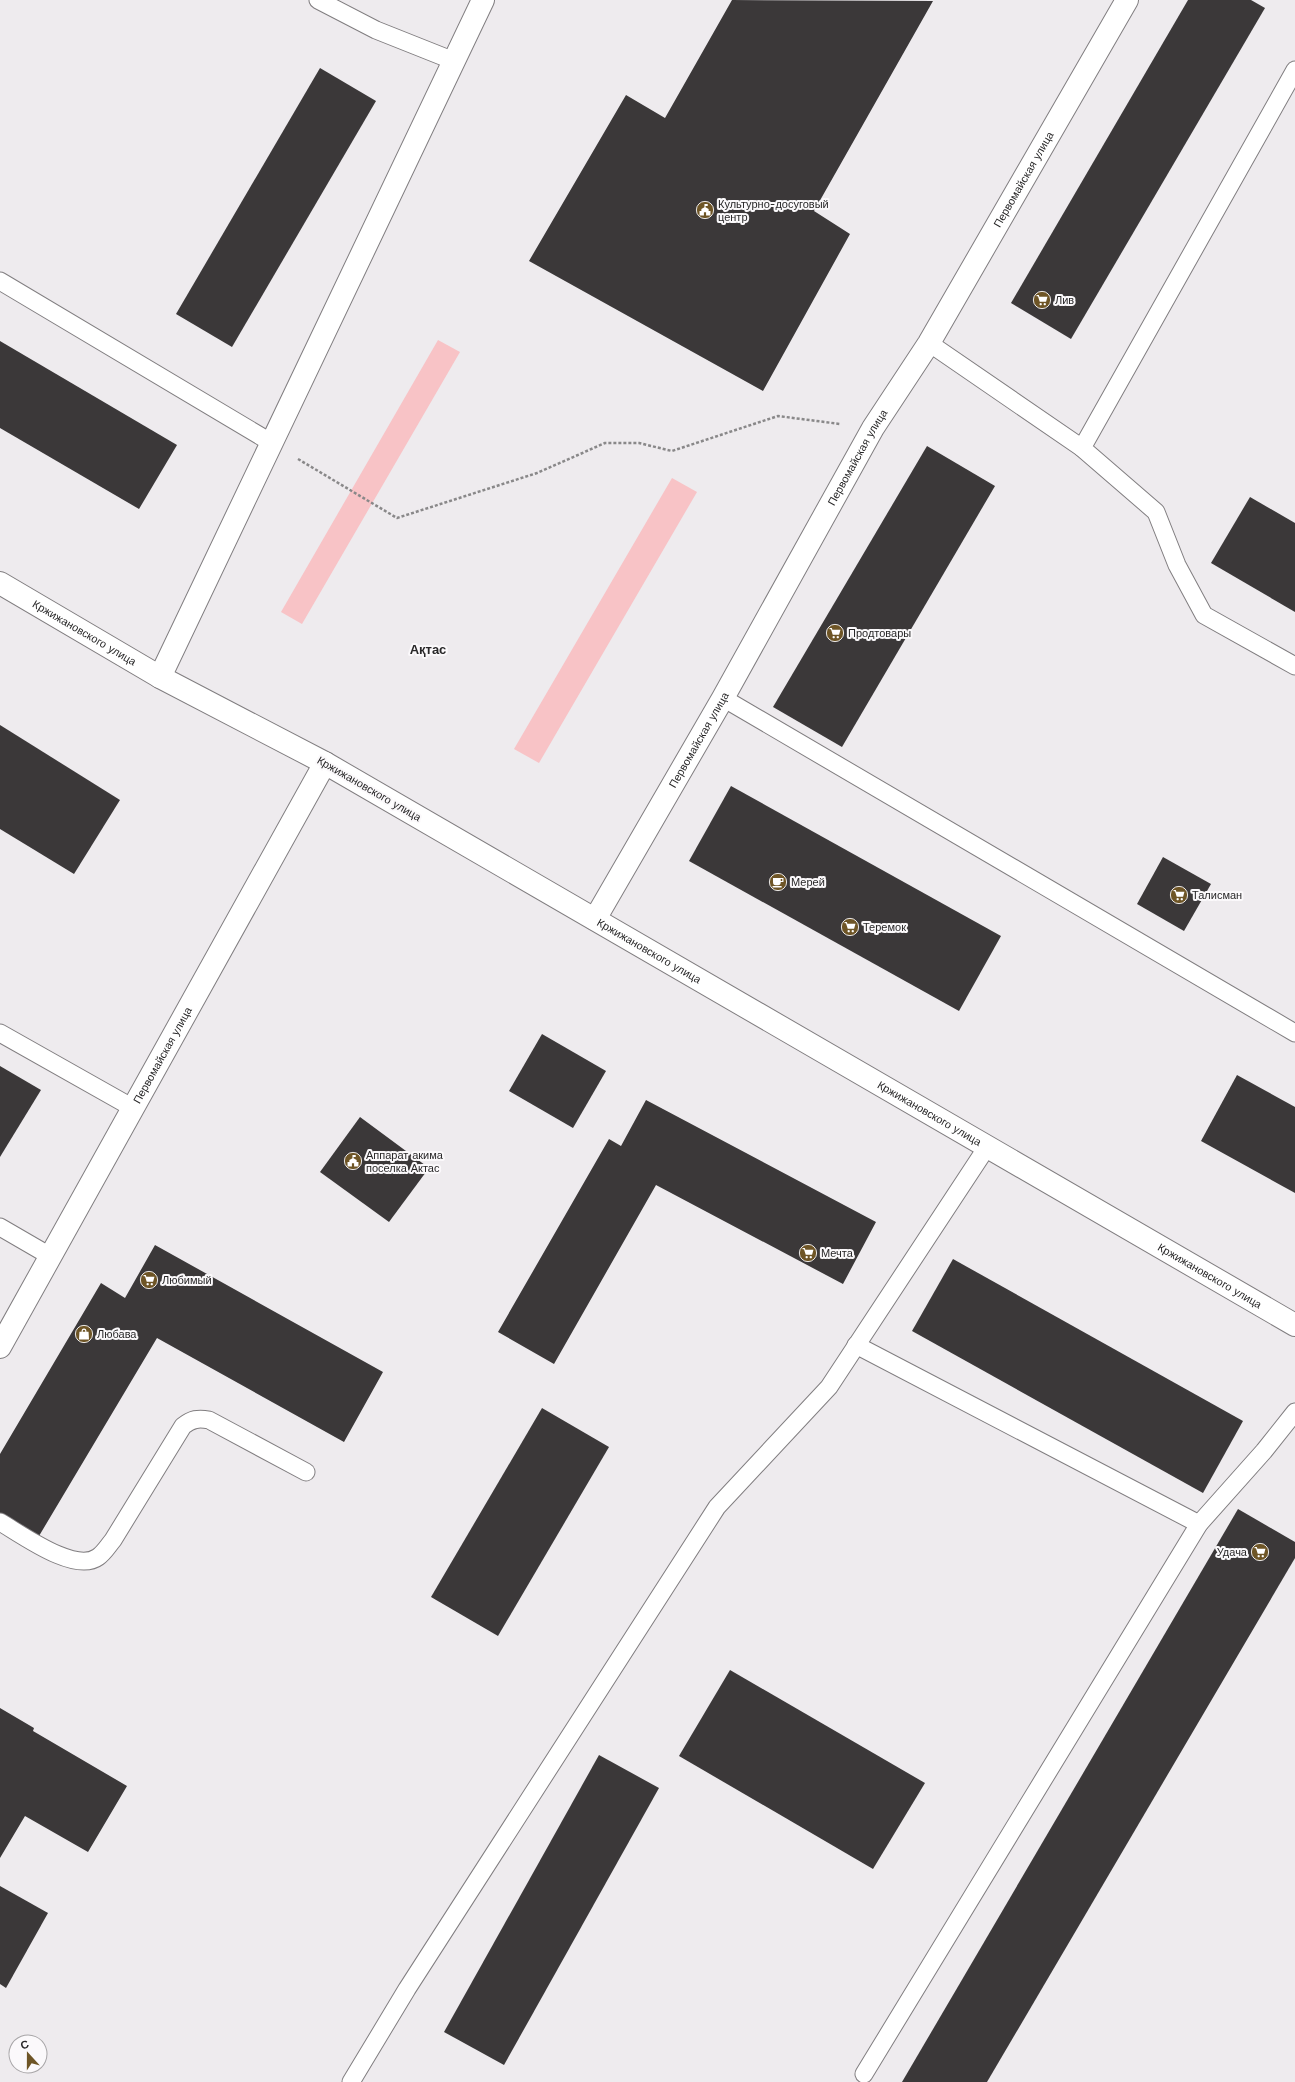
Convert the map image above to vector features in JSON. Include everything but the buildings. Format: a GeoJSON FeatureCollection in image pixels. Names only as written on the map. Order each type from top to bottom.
{"type":"FeatureCollection","features":[{"type":"Feature","properties":{"kind":"street"},"geometry":{"type":"LineString","coordinates":[[160,677],[483,0]]}},
{"type":"Feature","properties":{"kind":"street","name":"Первомайская улица"},"geometry":{"type":"LineString","coordinates":[[595,920],[723,698],[872,428],[929,343],[1127,0]]}},
{"type":"Feature","properties":{"kind":"street","name":"Кржижановского улица"},"geometry":{"type":"LineString","coordinates":[[0,583],[160,677],[325,763],[1295,1325]]}},
{"type":"Feature","properties":{"kind":"street","name":"Первомайская улица"},"geometry":{"type":"LineString","coordinates":[[0,1347],[325,763]]}},
{"type":"Feature","properties":{"kind":"lane"},"geometry":{"type":"LineString","coordinates":[[318,0],[376,30],[454,60]]}},
{"type":"Feature","properties":{"kind":"lane"},"geometry":{"type":"LineString","coordinates":[[1082,448],[1295,70]]}},
{"type":"Feature","properties":{"kind":"lane"},"geometry":{"type":"LineString","coordinates":[[0,281],[272,444]]}},
{"type":"Feature","properties":{"kind":"lane"},"geometry":{"type":"LineString","coordinates":[[929,343],[1082,448],[1156,512],[1177,565],[1204,615],[1295,666]]}},
{"type":"Feature","properties":{"kind":"lane"},"geometry":{"type":"LineString","coordinates":[[723,698],[1295,1033]]}},
{"type":"Feature","properties":{"kind":"lane"},"geometry":{"type":"LineString","coordinates":[[0,1033],[133,1108]]}},
{"type":"Feature","properties":{"kind":"lane"},"geometry":{"type":"LineString","coordinates":[[351,2082],[407,1989],[717,1507],[829,1387],[987,1147]]}},
{"type":"Feature","properties":{"kind":"lane"},"geometry":{"type":"LineString","coordinates":[[0,1227],[50,1256]]}},
{"type":"Feature","properties":{"kind":"lane"},"geometry":{"type":"LineString","coordinates":[[856,1345],[1199,1524]]}},
{"type":"Feature","properties":{"kind":"lane"},"geometry":{"type":"LineString","coordinates":[[864,2074],[1199,1524],[1264,1451],[1295,1412]]}},
{"type":"Feature","properties":{"kind":"lane"},"geometry":{"type":"LineString","coordinates":[[0,1522],[62,1557],[82,1562],[98,1558],[113,1540],[183,1426],[190,1420],[198,1418],[209,1420],[306,1472]]}},
{"type":"Feature","properties":{"kind":"path"},"geometry":{"type":"LineString","coordinates":[[272,444],[397,518],[538,473],[604,443],[639,443],[672,451],[778,416],[872,428]]}},
{"type":"Feature","properties":{"kind":"shaded area"},"geometry":{"type":"Polygon","coordinates":[[[438,340],[460,352],[302,624],[281,612],[438,340]]]}},
{"type":"Feature","properties":{"kind":"shaded area"},"geometry":{"type":"Polygon","coordinates":[[[672,478],[697,492],[539,763],[514,749],[672,478]]]}},
{"type":"Feature","properties":{"kind":"place","name":"Культурно-досуговый центр"},"geometry":{"type":"Point","coordinates":[705,210]}},
{"type":"Feature","properties":{"kind":"place","name":"Лив"},"geometry":{"type":"Point","coordinates":[1042,300]}},
{"type":"Feature","properties":{"kind":"place","name":"Продтовары"},"geometry":{"type":"Point","coordinates":[835,633]}},
{"type":"Feature","properties":{"kind":"place","name":"Мерей"},"geometry":{"type":"Point","coordinates":[778,882]}},
{"type":"Feature","properties":{"kind":"place","name":"Талисман"},"geometry":{"type":"Point","coordinates":[1179,895]}},
{"type":"Feature","properties":{"kind":"place","name":"Теремок"},"geometry":{"type":"Point","coordinates":[850,927]}},
{"type":"Feature","properties":{"kind":"place","name":"Аппарат акима поселка Актас"},"geometry":{"type":"Point","coordinates":[353,1161]}},
{"type":"Feature","properties":{"kind":"place","name":"Мечта"},"geometry":{"type":"Point","coordinates":[808,1253]}},
{"type":"Feature","properties":{"kind":"place","name":"Любимый"},"geometry":{"type":"Point","coordinates":[149,1280]}},
{"type":"Feature","properties":{"kind":"place","name":"Любава"},"geometry":{"type":"Point","coordinates":[84,1334]}},
{"type":"Feature","properties":{"kind":"place","name":"Удача"},"geometry":{"type":"Point","coordinates":[1260,1552]}},
{"type":"Feature","properties":{"kind":"district","name":"Ақтас"},"geometry":{"type":"Point","coordinates":[428,649]}}]}
